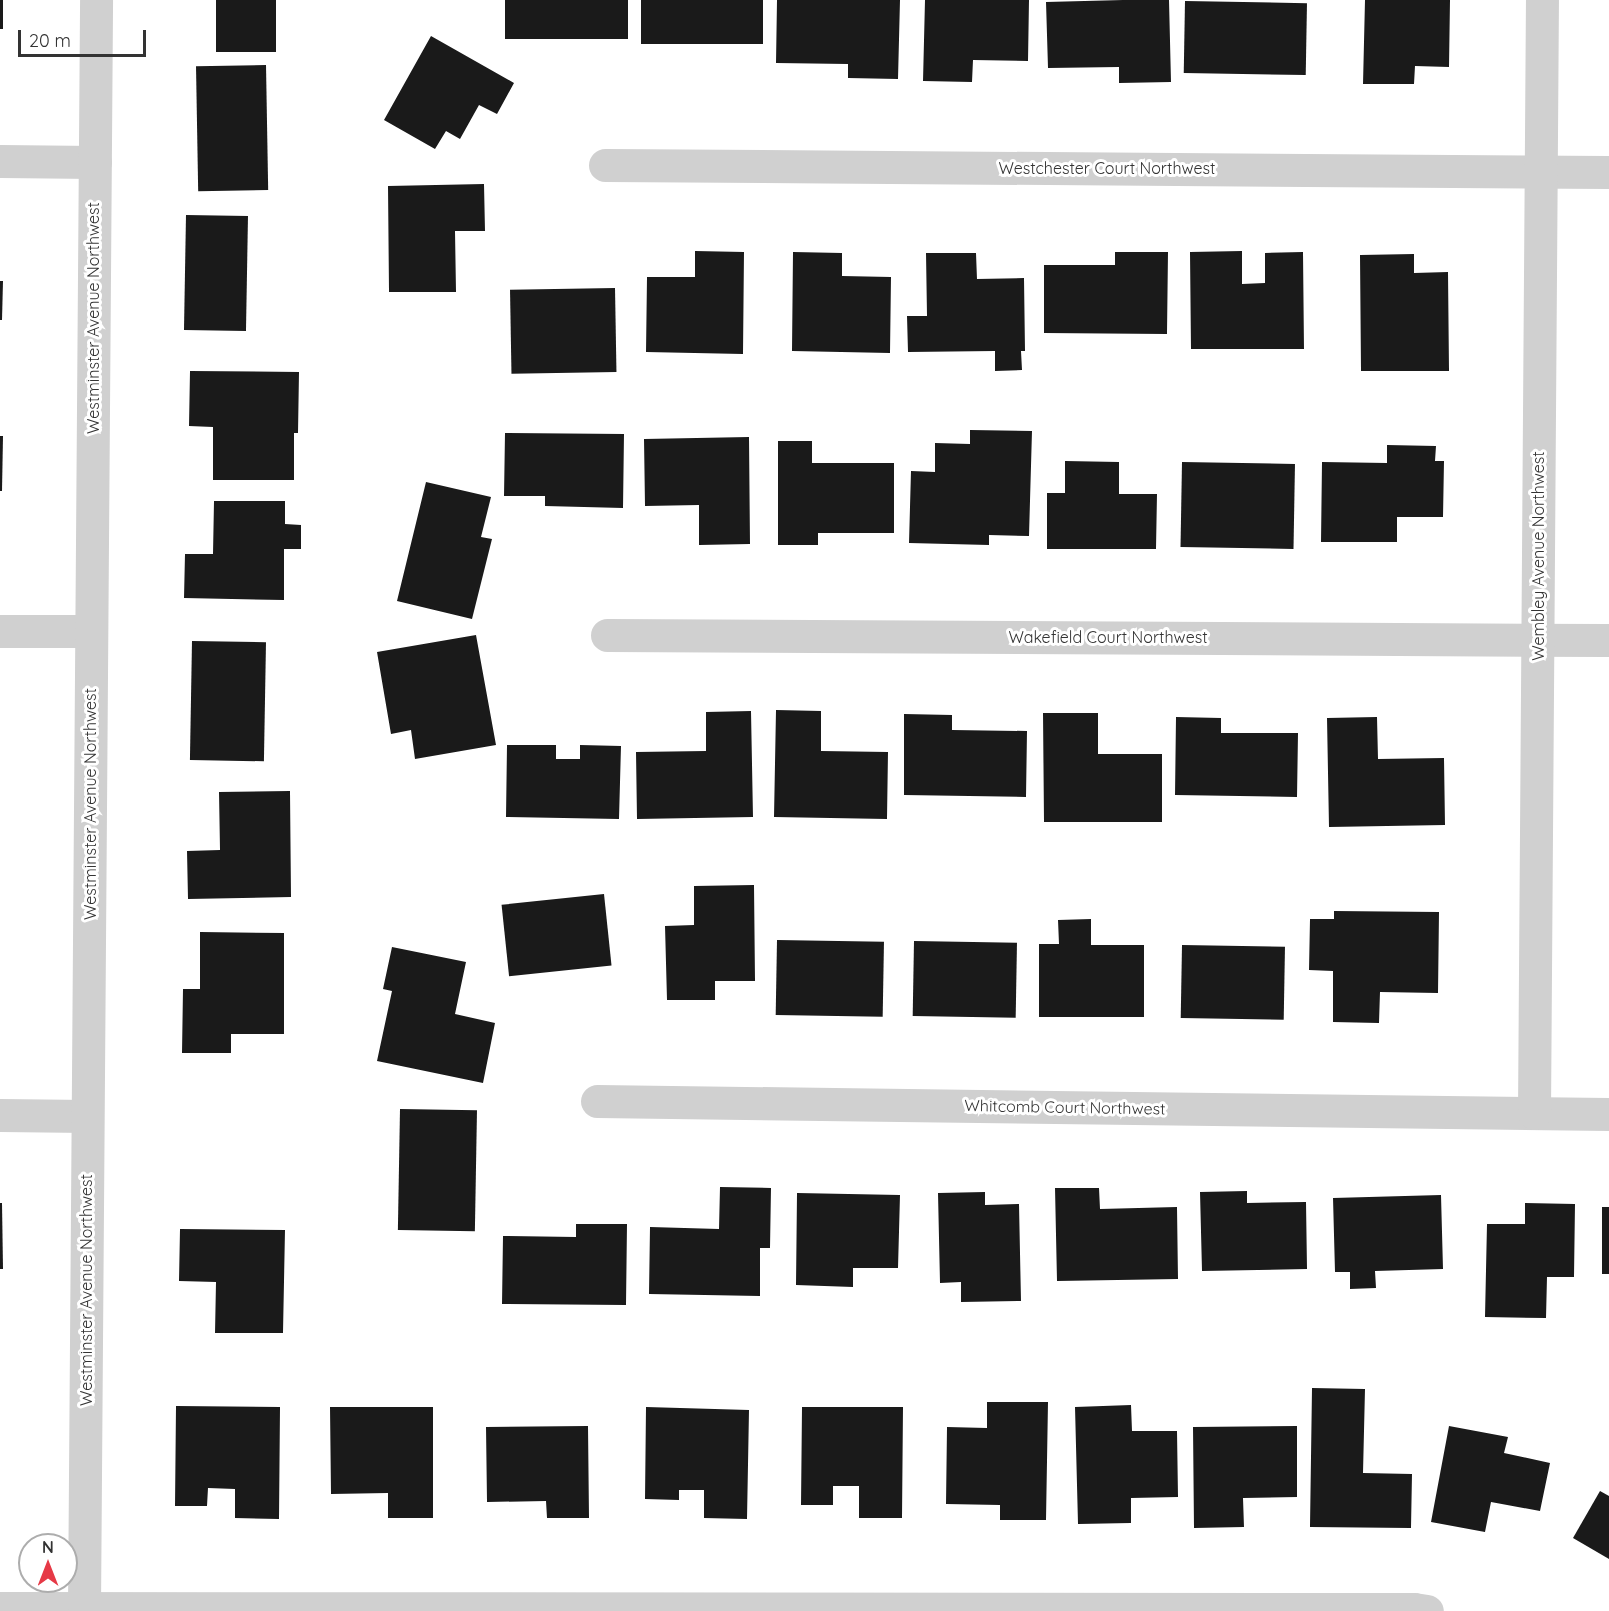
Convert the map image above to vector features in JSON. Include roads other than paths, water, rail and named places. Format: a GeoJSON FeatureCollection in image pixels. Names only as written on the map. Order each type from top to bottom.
{"type":"FeatureCollection","features":[{"type":"Feature","properties":{"kind":"street","name":"Westminster Avenue Northwest"},"geometry":{"type":"LineString","coordinates":[[84,1608],[96,0]]}},
{"type":"Feature","properties":{"kind":"street","name":"Wembley Avenue Northwest"},"geometry":{"type":"LineString","coordinates":[[1534,1113],[1542,0]]}},
{"type":"Feature","properties":{"kind":"street"},"geometry":{"type":"LineString","coordinates":[[0,161],[94,162]]}},
{"type":"Feature","properties":{"kind":"street","name":"Westchester Court Northwest"},"geometry":{"type":"LineString","coordinates":[[605,165],[1609,172]]}},
{"type":"Feature","properties":{"kind":"street"},"geometry":{"type":"LineString","coordinates":[[0,631],[91,632]]}},
{"type":"Feature","properties":{"kind":"street","name":"Wakefield Court Northwest"},"geometry":{"type":"LineString","coordinates":[[607,635],[1609,640]]}},
{"type":"Feature","properties":{"kind":"street","name":"Whitcomb Court Northwest"},"geometry":{"type":"LineString","coordinates":[[597,1101],[1609,1114]]}},
{"type":"Feature","properties":{"kind":"street"},"geometry":{"type":"LineString","coordinates":[[0,1115],[87,1116]]}},
{"type":"Feature","properties":{"kind":"street"},"geometry":{"type":"LineString","coordinates":[[0,1608],[1427,1611]]}}]}
